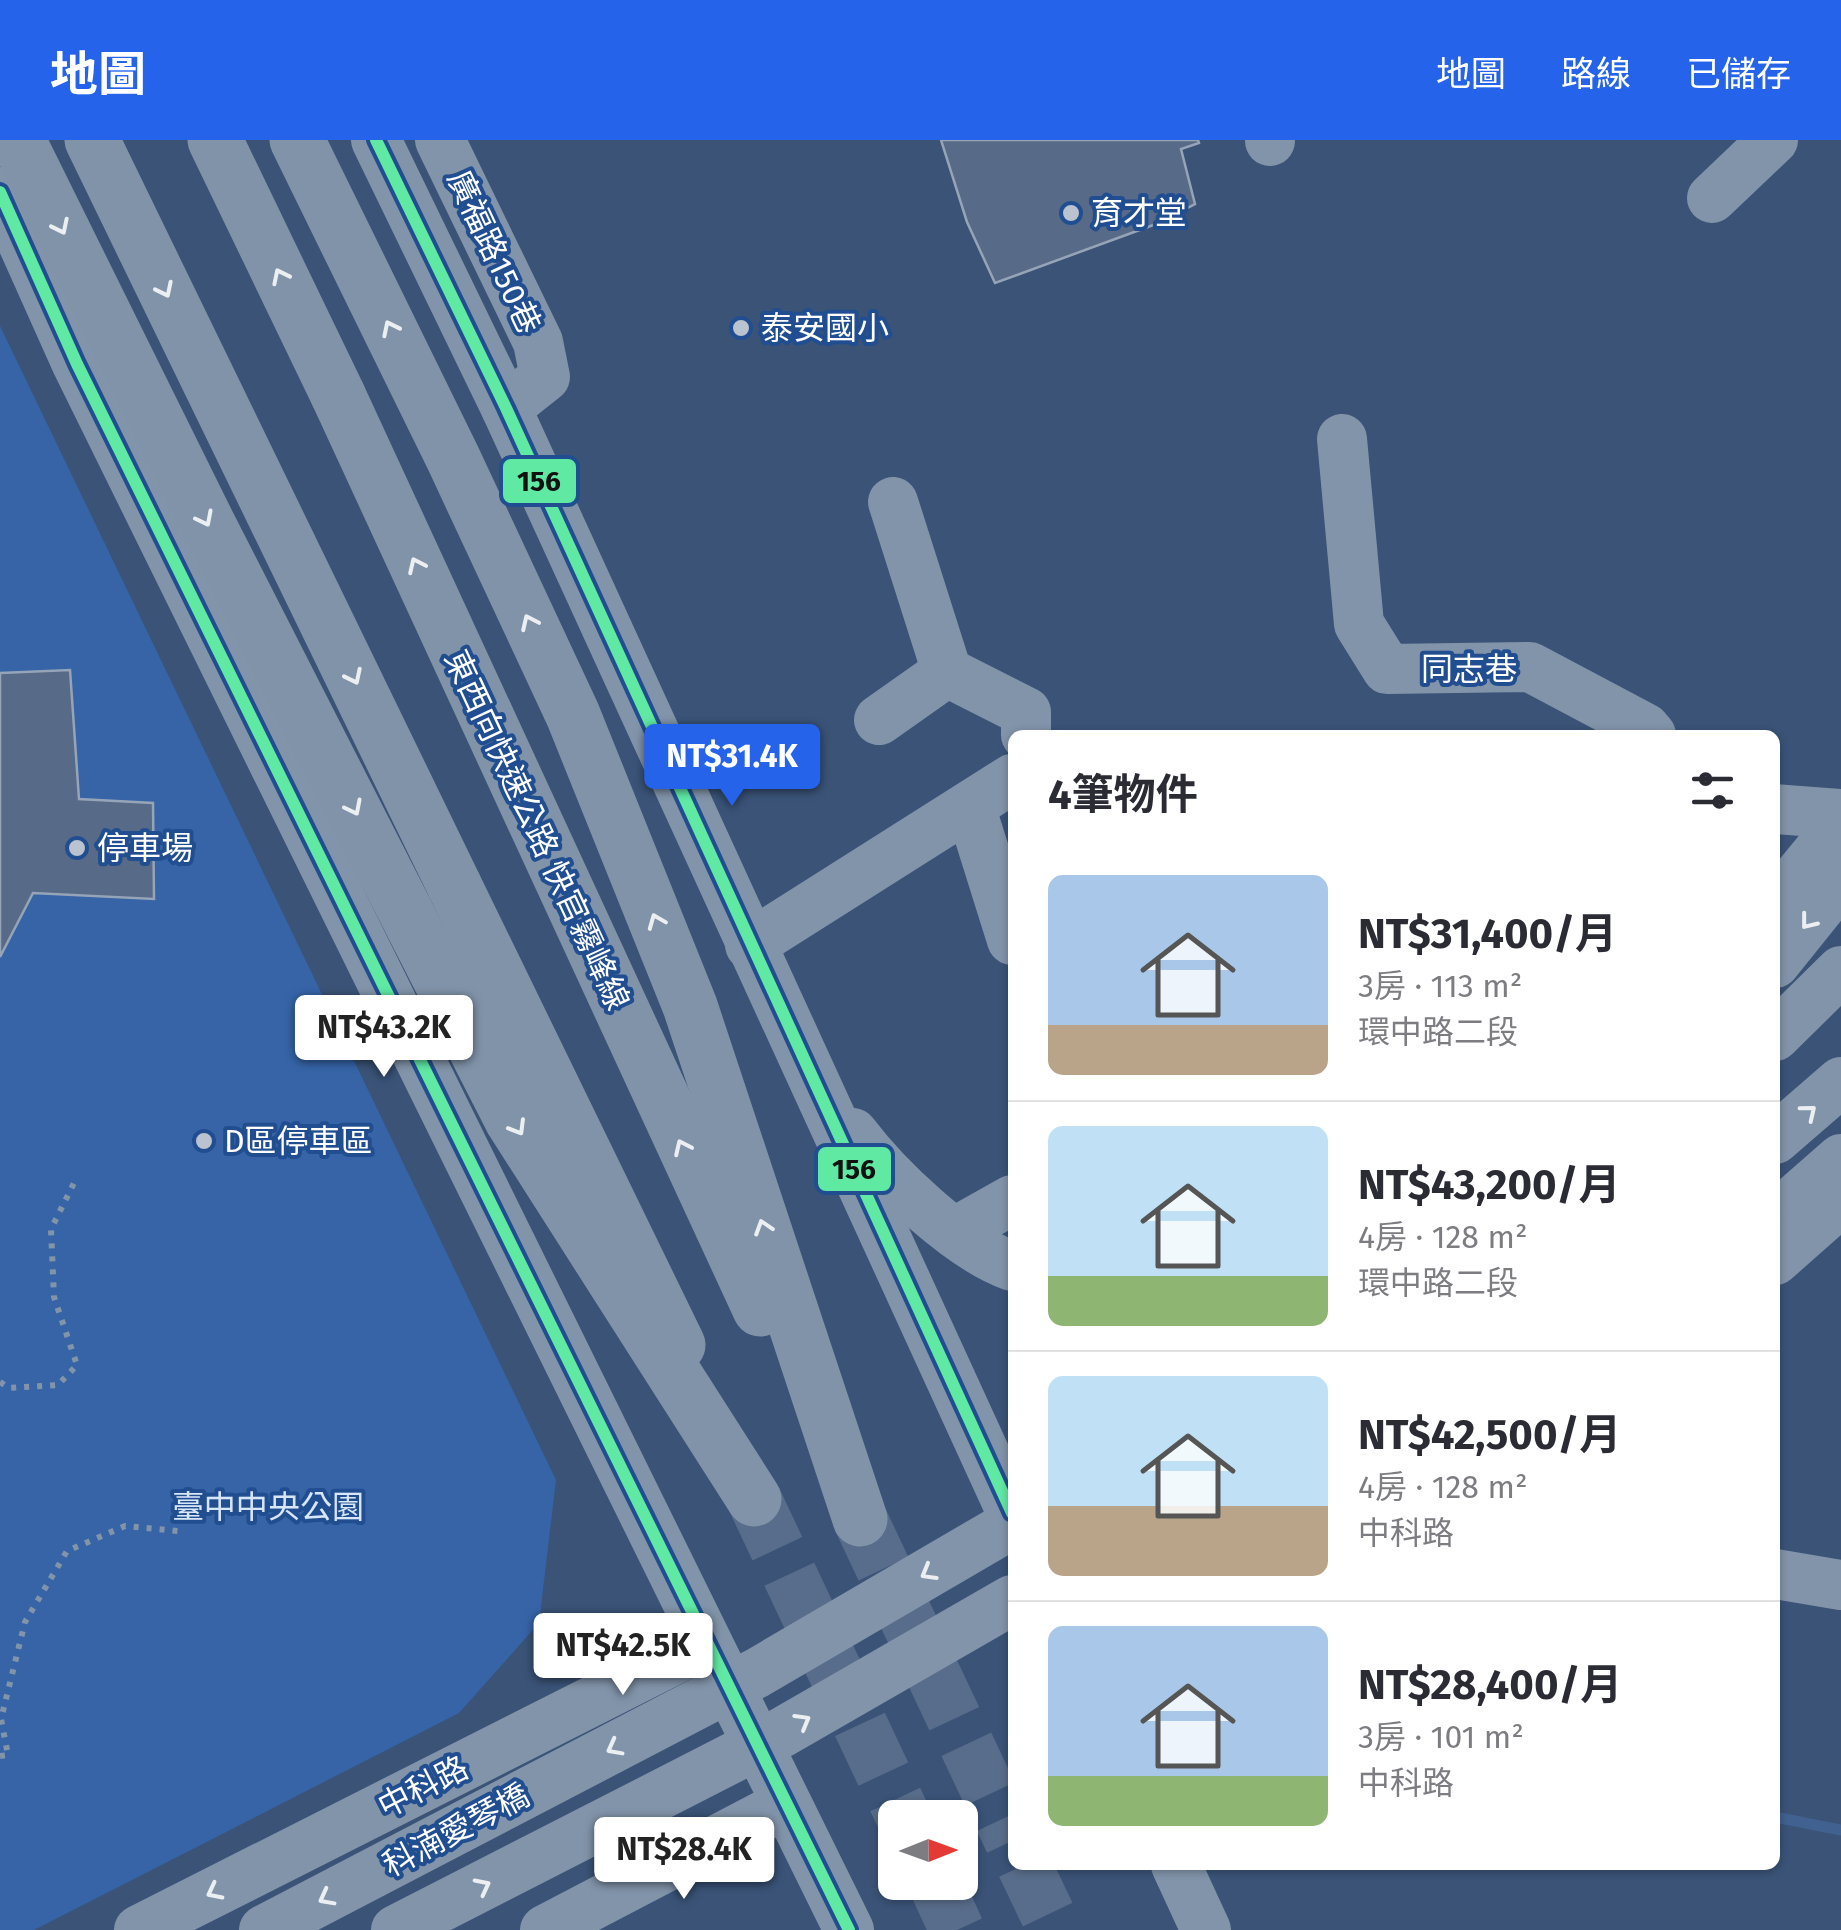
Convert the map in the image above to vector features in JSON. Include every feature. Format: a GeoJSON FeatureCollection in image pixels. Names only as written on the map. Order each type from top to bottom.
{"type":"FeatureCollection","features":[{"type":"Feature","properties":{"kind":"highway"},"geometry":{"type":"LineString","coordinates":[[18,140],[197,503],[512,1120],[754,1500],[92,140]]}},
{"type":"Feature","properties":{"kind":"highway","name":"東西向快速公路 快官霧峰線"},"geometry":{"type":"LineString","coordinates":[[215,140],[860,1519],[690,1006],[580,733],[453,458],[297,140]]}},
{"type":"Feature","properties":{"kind":"street"},"geometry":{"type":"LineString","coordinates":[[376,140],[506,408],[1008,1504]]}},
{"type":"Feature","properties":{"kind":"street","name":"廣福路150巷"},"geometry":{"type":"LineString","coordinates":[[440,140],[538,342],[545,377],[506,408]]}},
{"type":"Feature","properties":{"kind":"street"},"geometry":{"type":"LineString","coordinates":[[1712,198],[1773,140]]}},
{"type":"Feature","properties":{"kind":"street"},"geometry":{"type":"LineString","coordinates":[[0,192],[85,381],[849,1930]]}},
{"type":"Feature","properties":{"kind":"street","name":"同志巷"},"geometry":{"type":"LineString","coordinates":[[1342,439],[1359,624],[1387,669],[1530,667],[1647,730]]}},
{"type":"Feature","properties":{"kind":"street"},"geometry":{"type":"LineString","coordinates":[[894,502],[947,672],[1026,712],[1026,730]]}},
{"type":"Feature","properties":{"kind":"street"},"geometry":{"type":"LineString","coordinates":[[880,720],[947,672]]}},
{"type":"Feature","properties":{"kind":"street"},"geometry":{"type":"LineString","coordinates":[[750,945],[1008,782]]}},
{"type":"Feature","properties":{"kind":"street"},"geometry":{"type":"LineString","coordinates":[[970,806],[1008,927]]}},
{"type":"Feature","properties":{"kind":"street"},"geometry":{"type":"LineString","coordinates":[[1780,809],[1841,814]]}},
{"type":"Feature","properties":{"kind":"street"},"geometry":{"type":"LineString","coordinates":[[1780,898],[1841,824]]}},
{"type":"Feature","properties":{"kind":"street"},"geometry":{"type":"LineString","coordinates":[[1780,958],[1841,881]]}},
{"type":"Feature","properties":{"kind":"street"},"geometry":{"type":"LineString","coordinates":[[1780,1031],[1841,971]]}},
{"type":"Feature","properties":{"kind":"street"},"geometry":{"type":"LineString","coordinates":[[806,1068],[878,1166],[955,1232],[1008,1264]]}},
{"type":"Feature","properties":{"kind":"street"},"geometry":{"type":"LineString","coordinates":[[1780,1136],[1841,1082]]}},
{"type":"Feature","properties":{"kind":"street"},"geometry":{"type":"LineString","coordinates":[[1780,1213],[1841,1159]]}},
{"type":"Feature","properties":{"kind":"street"},"geometry":{"type":"LineString","coordinates":[[955,1232],[1008,1202]]}},
{"type":"Feature","properties":{"kind":"street"},"geometry":{"type":"LineString","coordinates":[[1780,1256],[1841,1202]]}},
{"type":"Feature","properties":{"kind":"street"},"geometry":{"type":"LineString","coordinates":[[955,1232],[1008,1237]]}},
{"type":"Feature","properties":{"kind":"street","name":"科湳愛琴橋"},"geometry":{"type":"LineString","coordinates":[[264,1930],[758,1673],[1008,1526]]}},
{"type":"Feature","properties":{"kind":"street"},"geometry":{"type":"LineString","coordinates":[[1780,1575],[1841,1585]]}},
{"type":"Feature","properties":{"kind":"street","name":"科湳愛琴橋"},"geometry":{"type":"LineString","coordinates":[[396,1930],[781,1734],[1008,1602]]}},
{"type":"Feature","properties":{"kind":"street","name":"中科路"},"geometry":{"type":"LineString","coordinates":[[139,1930],[707,1643]]}},
{"type":"Feature","properties":{"kind":"street"},"geometry":{"type":"LineString","coordinates":[[545,1930],[786,1804]]}},
{"type":"Feature","properties":{"kind":"path"},"geometry":{"type":"LineString","coordinates":[[0,1382],[9,1388],[58,1385],[77,1366],[54,1297],[52,1229],[75,1181]]}},
{"type":"Feature","properties":{"kind":"path"},"geometry":{"type":"LineString","coordinates":[[0,1756],[8,1754],[2,1719],[24,1622],[66,1551],[124,1526],[178,1531]]}},
{"type":"Feature","properties":{"kind":"green space","name":"臺中中央公園"},"geometry":{"type":"Polygon","coordinates":[[[0,326],[556,1480],[539,1623],[459,1713],[34,1930],[0,1930],[0,326]]]}},
{"type":"Feature","properties":{"kind":"building","name":"育才堂"},"geometry":{"type":"Polygon","coordinates":[[[941,140],[1198,140],[1199,143],[1181,149],[1195,204],[1156,224],[995,283],[967,222],[941,140]]]}},
{"type":"Feature","properties":{"kind":"building","name":"停車場"},"geometry":{"type":"Polygon","coordinates":[[[70,670],[79,799],[153,803],[154,899],[33,893],[0,957],[0,673],[70,670]]]}},
{"type":"Feature","properties":{"kind":"waterway"},"geometry":{"type":"LineString","coordinates":[[1780,1818],[1841,1830]]}},
{"type":"Feature","properties":{"kind":"tunnel"},"geometry":{"type":"LineString","coordinates":[[754,1499],[896,1800]]}},
{"type":"Feature","properties":{"kind":"tunnel"},"geometry":{"type":"LineString","coordinates":[[860,1519],[1008,1833]]}},
{"type":"Feature","properties":{"kind":"tunnel"},"geometry":{"type":"LineString","coordinates":[[1026,1870],[1055,1930]]}},
{"type":"Feature","properties":{"kind":"tunnel"},"geometry":{"type":"LineString","coordinates":[[943,1900],[957,1930]]}},
{"type":"Feature","properties":{"kind":"transit line","name":"156"},"geometry":{"type":"LineString","coordinates":[[376,140],[506,408],[1008,1504]]}},
{"type":"Feature","properties":{"kind":"transit line","name":"156"},"geometry":{"type":"LineString","coordinates":[[0,192],[77,364],[849,1930]]}},
{"type":"Feature","properties":{"kind":"place","name":"育才堂"},"geometry":{"type":"Point","coordinates":[1071,213]}},
{"type":"Feature","properties":{"kind":"place","name":"泰安國小"},"geometry":{"type":"Point","coordinates":[741,328]}},
{"type":"Feature","properties":{"kind":"place","name":"停車場"},"geometry":{"type":"Point","coordinates":[77,848]}},
{"type":"Feature","properties":{"kind":"place","name":"D區停車區"},"geometry":{"type":"Point","coordinates":[204,1141]}}]}
